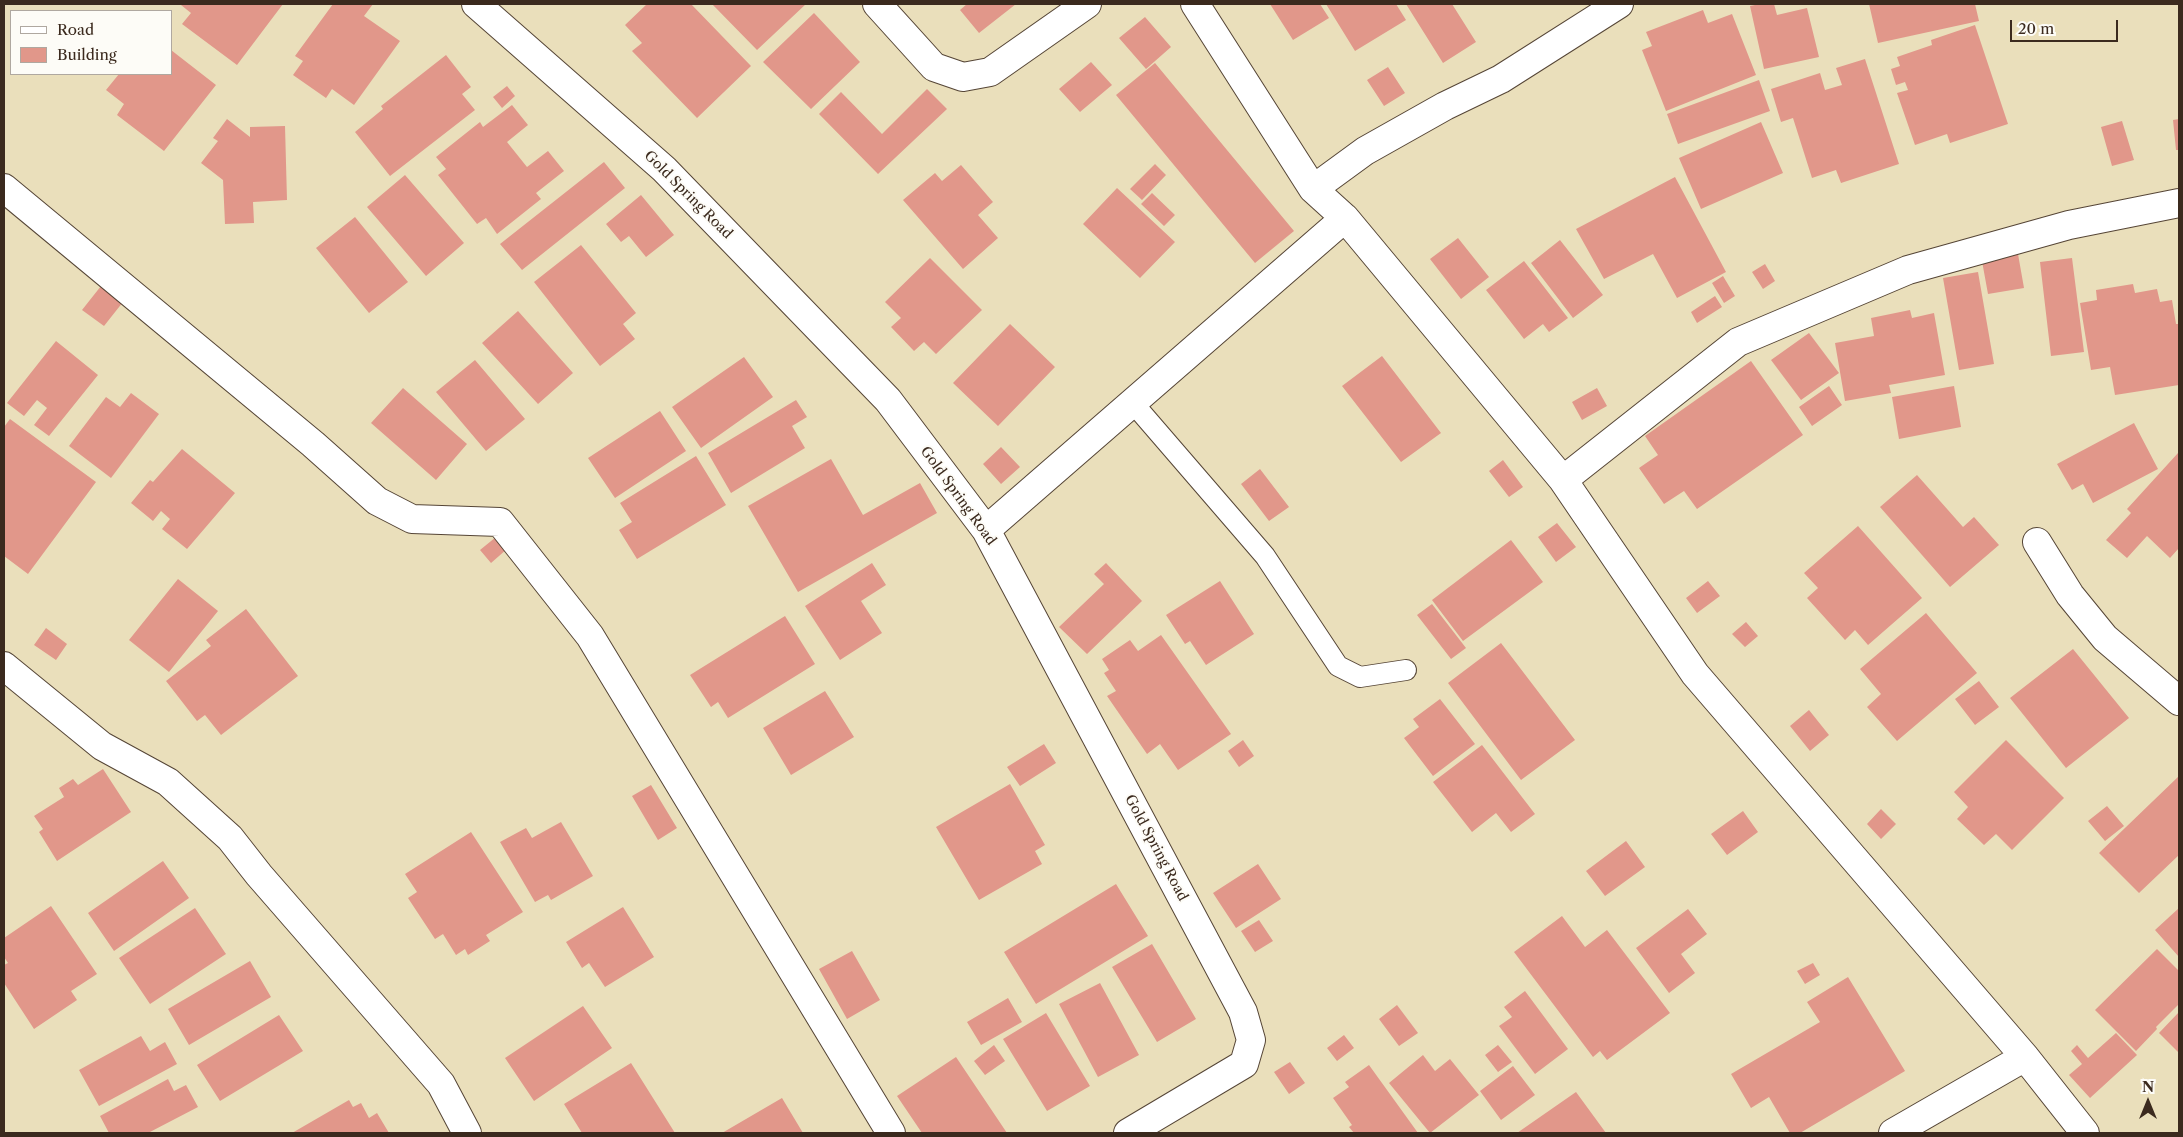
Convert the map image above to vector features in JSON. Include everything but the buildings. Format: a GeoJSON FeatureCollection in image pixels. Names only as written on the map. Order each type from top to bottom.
{"type":"FeatureCollection","features":[{"type":"Feature","properties":{"kind":"street","name":"Gold Spring Road"},"geometry":{"type":"LineString","coordinates":[[476,4],[671,176],[888,400],[986,530],[1243,1012],[1251,1040],[1244,1064],[1128,1133]]}},
{"type":"Feature","properties":{"kind":"street"},"geometry":{"type":"LineString","coordinates":[[877,4],[934,67],[964,78],[990,72],[1087,4]]}},
{"type":"Feature","properties":{"kind":"street"},"geometry":{"type":"LineString","coordinates":[[1313,189],[1365,151],[1445,106],[1501,79],[1619,4]]}},
{"type":"Feature","properties":{"kind":"street"},"geometry":{"type":"LineString","coordinates":[[1202,6],[1313,189],[1346,218],[1563,480],[1695,674],[2025,1056],[2085,1133]]}},
{"type":"Feature","properties":{"kind":"street"},"geometry":{"type":"LineString","coordinates":[[4,188],[313,444],[377,501],[412,518],[500,522],[590,636],[891,1133]]}},
{"type":"Feature","properties":{"kind":"street"},"geometry":{"type":"LineString","coordinates":[[1563,480],[1738,342],[1908,270],[2068,225],[2179,204]]}},
{"type":"Feature","properties":{"kind":"street"},"geometry":{"type":"LineString","coordinates":[[986,530],[1346,218]]}},
{"type":"Feature","properties":{"kind":"street"},"geometry":{"type":"LineString","coordinates":[[2037,542],[2070,595],[2105,638],[2179,701]]}},
{"type":"Feature","properties":{"kind":"street"},"geometry":{"type":"LineString","coordinates":[[4,666],[102,746],[168,782],[230,838],[259,875],[440,1084],[467,1133]]}},
{"type":"Feature","properties":{"kind":"street"},"geometry":{"type":"LineString","coordinates":[[1893,1133],[2025,1056]]}},
{"type":"Feature","properties":{"kind":"lane"},"geometry":{"type":"LineString","coordinates":[[1134,403],[1265,556],[1338,666],[1360,677],[1406,670]]}}]}
